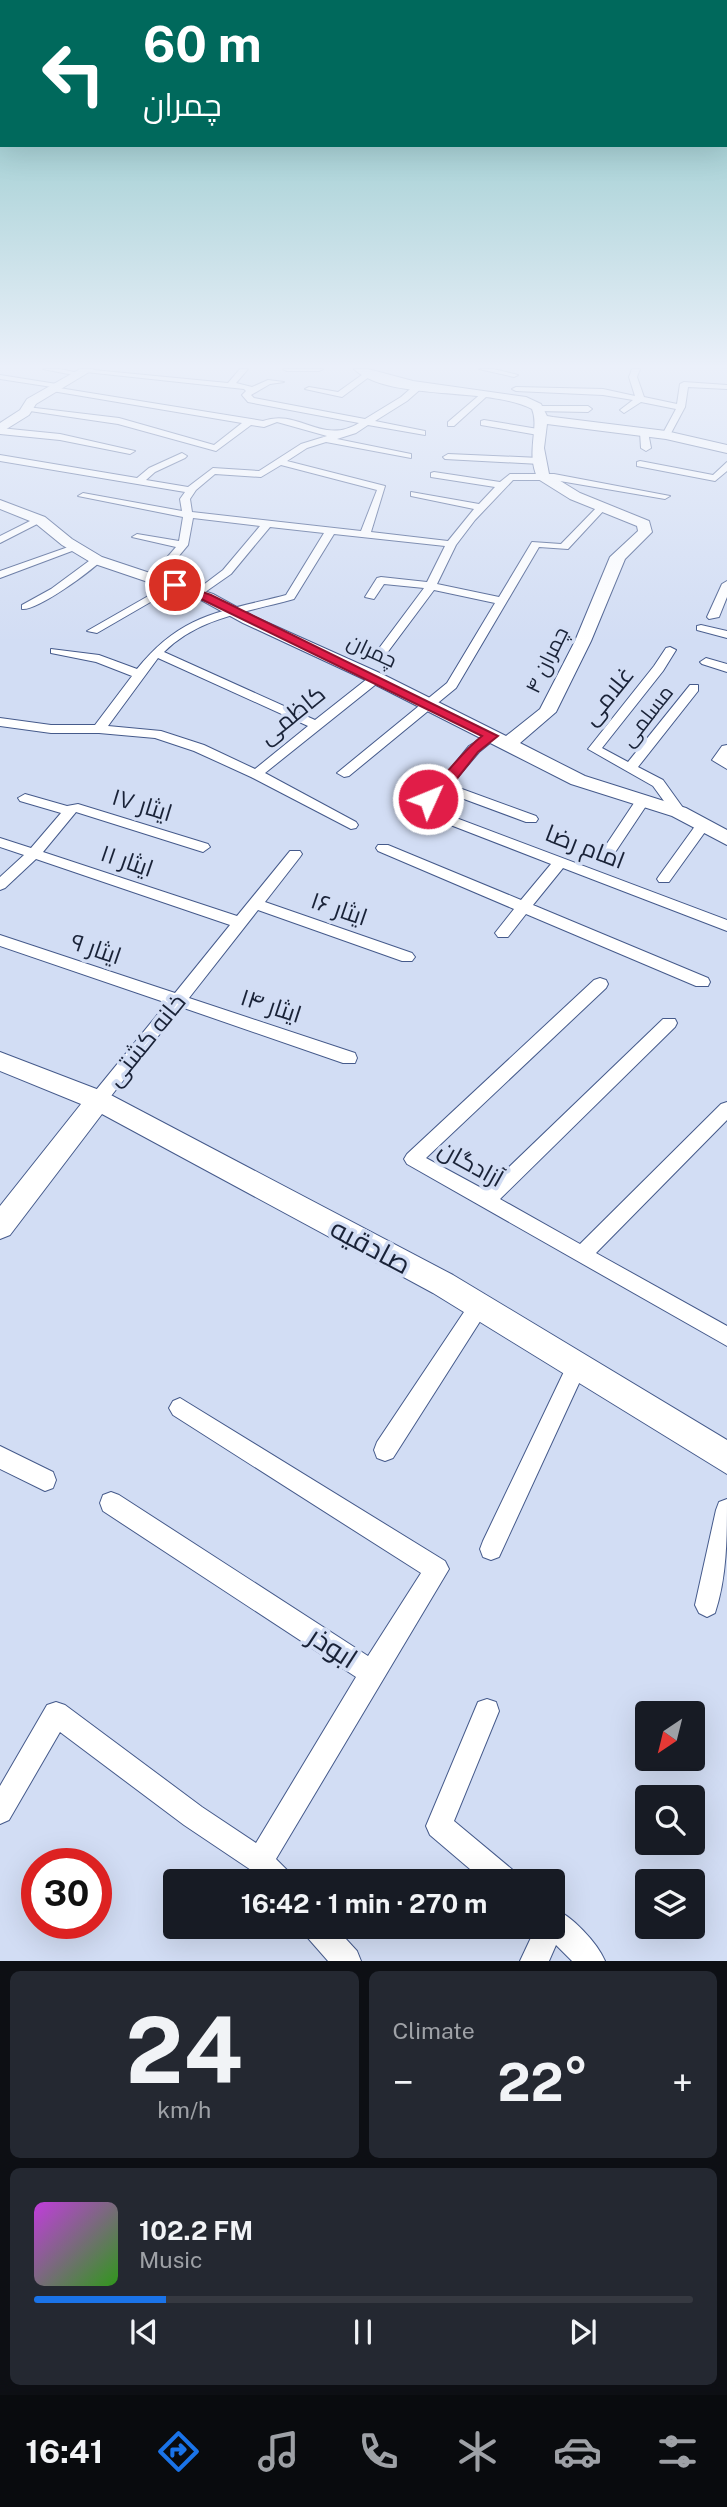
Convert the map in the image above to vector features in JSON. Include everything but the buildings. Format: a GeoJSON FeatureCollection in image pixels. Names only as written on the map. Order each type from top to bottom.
{"type":"FeatureCollection","features":[{"type":"Feature","properties":{"kind":"street"},"geometry":{"type":"LineString","coordinates":[[15,461],[191,490]]}},
{"type":"Feature","properties":{"kind":"street"},"geometry":{"type":"LineString","coordinates":[[139,481],[152,470],[172,461]]}},
{"type":"Feature","properties":{"kind":"street"},"geometry":{"type":"LineString","coordinates":[[476,461],[542,469],[665,496]]}},
{"type":"Feature","properties":{"kind":"street"},"geometry":{"type":"LineString","coordinates":[[344,773],[452,685],[536,544],[564,547],[602,507],[575,496],[542,469],[540,461]]}},
{"type":"Feature","properties":{"kind":"street"},"geometry":{"type":"LineString","coordinates":[[155,578],[178,557],[183,545],[189,515],[185,499],[191,490],[213,471],[261,474],[280,462],[382,488],[365,534]]}},
{"type":"Feature","properties":{"kind":"street"},"geometry":{"type":"LineString","coordinates":[[640,464],[715,478],[727,466]]}},
{"type":"Feature","properties":{"kind":"street"},"geometry":{"type":"LineString","coordinates":[[383,652],[431,586],[452,544],[481,507],[510,477],[542,469]]}},
{"type":"Feature","properties":{"kind":"street"},"geometry":{"type":"LineString","coordinates":[[434,475],[503,485]]}},
{"type":"Feature","properties":{"kind":"street"},"geometry":{"type":"LineString","coordinates":[[414,494],[481,507]]}},
{"type":"Feature","properties":{"kind":"street"},"geometry":{"type":"LineString","coordinates":[[83,496],[189,515],[452,544]]}},
{"type":"Feature","properties":{"kind":"street","name":"چمران"},"geometry":{"type":"LineString","coordinates":[[0,504],[40,520],[75,548],[97,561],[198,594],[376,678],[578,780],[679,812],[727,839]]}},
{"type":"Feature","properties":{"kind":"street","name":"چمران ۴"},"geometry":{"type":"LineString","coordinates":[[508,744],[547,712],[618,557],[645,532],[644,524],[602,507]]}},
{"type":"Feature","properties":{"kind":"street"},"geometry":{"type":"LineString","coordinates":[[1,540],[40,520]]}},
{"type":"Feature","properties":{"kind":"street"},"geometry":{"type":"LineString","coordinates":[[198,594],[227,572],[269,523]]}},
{"type":"Feature","properties":{"kind":"street"},"geometry":{"type":"LineString","coordinates":[[99,729],[157,653],[194,624],[223,613],[290,597],[331,530]]}},
{"type":"Feature","properties":{"kind":"street"},"geometry":{"type":"LineString","coordinates":[[137,537],[183,545]]}},
{"type":"Feature","properties":{"kind":"street"},"geometry":{"type":"LineString","coordinates":[[0,574],[75,548]]}},
{"type":"Feature","properties":{"kind":"street"},"geometry":{"type":"LineString","coordinates":[[26,607],[48,593],[55,592],[97,561]]}},
{"type":"Feature","properties":{"kind":"street"},"geometry":{"type":"LineString","coordinates":[[370,597],[381,580],[431,586],[502,601]]}},
{"type":"Feature","properties":{"kind":"street"},"geometry":{"type":"LineString","coordinates":[[713,617],[727,584]]}},
{"type":"Feature","properties":{"kind":"street"},"geometry":{"type":"LineString","coordinates":[[93,631],[175,585]]}},
{"type":"Feature","properties":{"kind":"street"},"geometry":{"type":"LineString","coordinates":[[701,628],[727,635]]}},
{"type":"Feature","properties":{"kind":"street","name":"غلامی"},"geometry":{"type":"LineString","coordinates":[[670,650],[659,668],[594,749],[658,783],[679,812]]}},
{"type":"Feature","properties":{"kind":"street"},"geometry":{"type":"LineString","coordinates":[[55,651],[99,659],[139,674]]}},
{"type":"Feature","properties":{"kind":"street"},"geometry":{"type":"LineString","coordinates":[[157,653],[316,725]]}},
{"type":"Feature","properties":{"kind":"street"},"geometry":{"type":"LineString","coordinates":[[706,662],[727,668]]}},
{"type":"Feature","properties":{"kind":"street","name":"کاظمی"},"geometry":{"type":"LineString","coordinates":[[351,825],[256,774],[376,678]]}},
{"type":"Feature","properties":{"kind":"street","name":"مسلمی"},"geometry":{"type":"LineString","coordinates":[[631,767],[694,688]]}},
{"type":"Feature","properties":{"kind":"street"},"geometry":{"type":"LineString","coordinates":[[0,722],[51,729],[99,729],[157,734],[199,748],[256,774]]}},
{"type":"Feature","properties":{"kind":"street"},"geometry":{"type":"LineString","coordinates":[[491,736],[474,749],[443,787],[531,819]]}},
{"type":"Feature","properties":{"kind":"street"},"geometry":{"type":"LineString","coordinates":[[727,749],[718,760],[727,765]]}},
{"type":"Feature","properties":{"kind":"street","name":"امام رضا"},"geometry":{"type":"LineString","coordinates":[[443,787],[428,805],[560,862],[727,926]]}},
{"type":"Feature","properties":{"kind":"street","name":"ایثار ۱۷"},"geometry":{"type":"LineString","coordinates":[[25,798],[69,811],[73,807],[202,847]]}},
{"type":"Feature","properties":{"kind":"street"},"geometry":{"type":"LineString","coordinates":[[603,860],[643,800]]}},
{"type":"Feature","properties":{"kind":"street"},"geometry":{"type":"LineString","coordinates":[[0,885],[34,853],[69,811]]}},
{"type":"Feature","properties":{"kind":"street"},"geometry":{"type":"LineString","coordinates":[[664,878],[703,825]]}},
{"type":"Feature","properties":{"kind":"street","name":"ایثار ۱۱"},"geometry":{"type":"LineString","coordinates":[[0,842],[240,923]]}},
{"type":"Feature","properties":{"kind":"street"},"geometry":{"type":"LineString","coordinates":[[383,848],[702,982]]}},
{"type":"Feature","properties":{"kind":"street","name":"خانه کشتی"},"geometry":{"type":"LineString","coordinates":[[1,1226],[295,854]]}},
{"type":"Feature","properties":{"kind":"street"},"geometry":{"type":"LineString","coordinates":[[503,933],[560,862]]}},
{"type":"Feature","properties":{"kind":"street","name":"ایثار ۱۶"},"geometry":{"type":"LineString","coordinates":[[255,904],[407,957]]}},
{"type":"Feature","properties":{"kind":"street","name":"ایثار ۹"},"geometry":{"type":"LineString","coordinates":[[0,940],[177,1001]]}},
{"type":"Feature","properties":{"kind":"street","name":"آزادگان"},"geometry":{"type":"LineString","coordinates":[[600,984],[413,1159],[727,1337]]}},
{"type":"Feature","properties":{"kind":"street","name":"ایثار ۱۴"},"geometry":{"type":"LineString","coordinates":[[177,1001],[349,1058]]}},
{"type":"Feature","properties":{"kind":"street"},"geometry":{"type":"LineString","coordinates":[[486,1201],[669,1023]]}},
{"type":"Feature","properties":{"kind":"street","name":"صادقیه"},"geometry":{"type":"LineString","coordinates":[[0,1060],[98,1100],[430,1277],[727,1458]]}},
{"type":"Feature","properties":{"kind":"street"},"geometry":{"type":"LineString","coordinates":[[582,1255],[727,1109]]}},
{"type":"Feature","properties":{"kind":"street"},"geometry":{"type":"LineString","coordinates":[[385,1450],[479,1306]]}},
{"type":"Feature","properties":{"kind":"street"},"geometry":{"type":"LineString","coordinates":[[491,1549],[577,1366]]}},
{"type":"Feature","properties":{"kind":"street"},"geometry":{"type":"LineString","coordinates":[[180,1409],[437,1569],[372,1673]]}},
{"type":"Feature","properties":{"kind":"street"},"geometry":{"type":"LineString","coordinates":[[0,1457],[46,1480]]}},
{"type":"Feature","properties":{"kind":"street","name":"ابوذر"},"geometry":{"type":"LineString","coordinates":[[111,1503],[372,1673],[260,1861]]}},
{"type":"Feature","properties":{"kind":"street"},"geometry":{"type":"LineString","coordinates":[[707,1605],[727,1510]]}},
{"type":"Feature","properties":{"kind":"street"},"geometry":{"type":"LineString","coordinates":[[487,1711],[439,1826],[490,1869]]}},
{"type":"Feature","properties":{"kind":"street"},"geometry":{"type":"LineString","coordinates":[[0,1811],[56,1714],[260,1861],[267,1869]]}},
{"type":"Feature","properties":{"kind":"street"},"geometry":{"type":"LineString","coordinates":[[565,1937],[591,1961]]}},
{"type":"Feature","properties":{"kind":"street"},"geometry":{"type":"LineString","coordinates":[[327,1939],[346,1961]]}},
{"type":"Feature","properties":{"kind":"street"},"geometry":{"type":"LineString","coordinates":[[534,1961],[545,1939]]}},
{"type":"Feature","properties":{"kind":"route"},"geometry":{"type":"LineString","coordinates":[[175,585],[207,597],[249,620],[364,672],[491,736],[474,749],[443,787],[428,799]]}}]}
